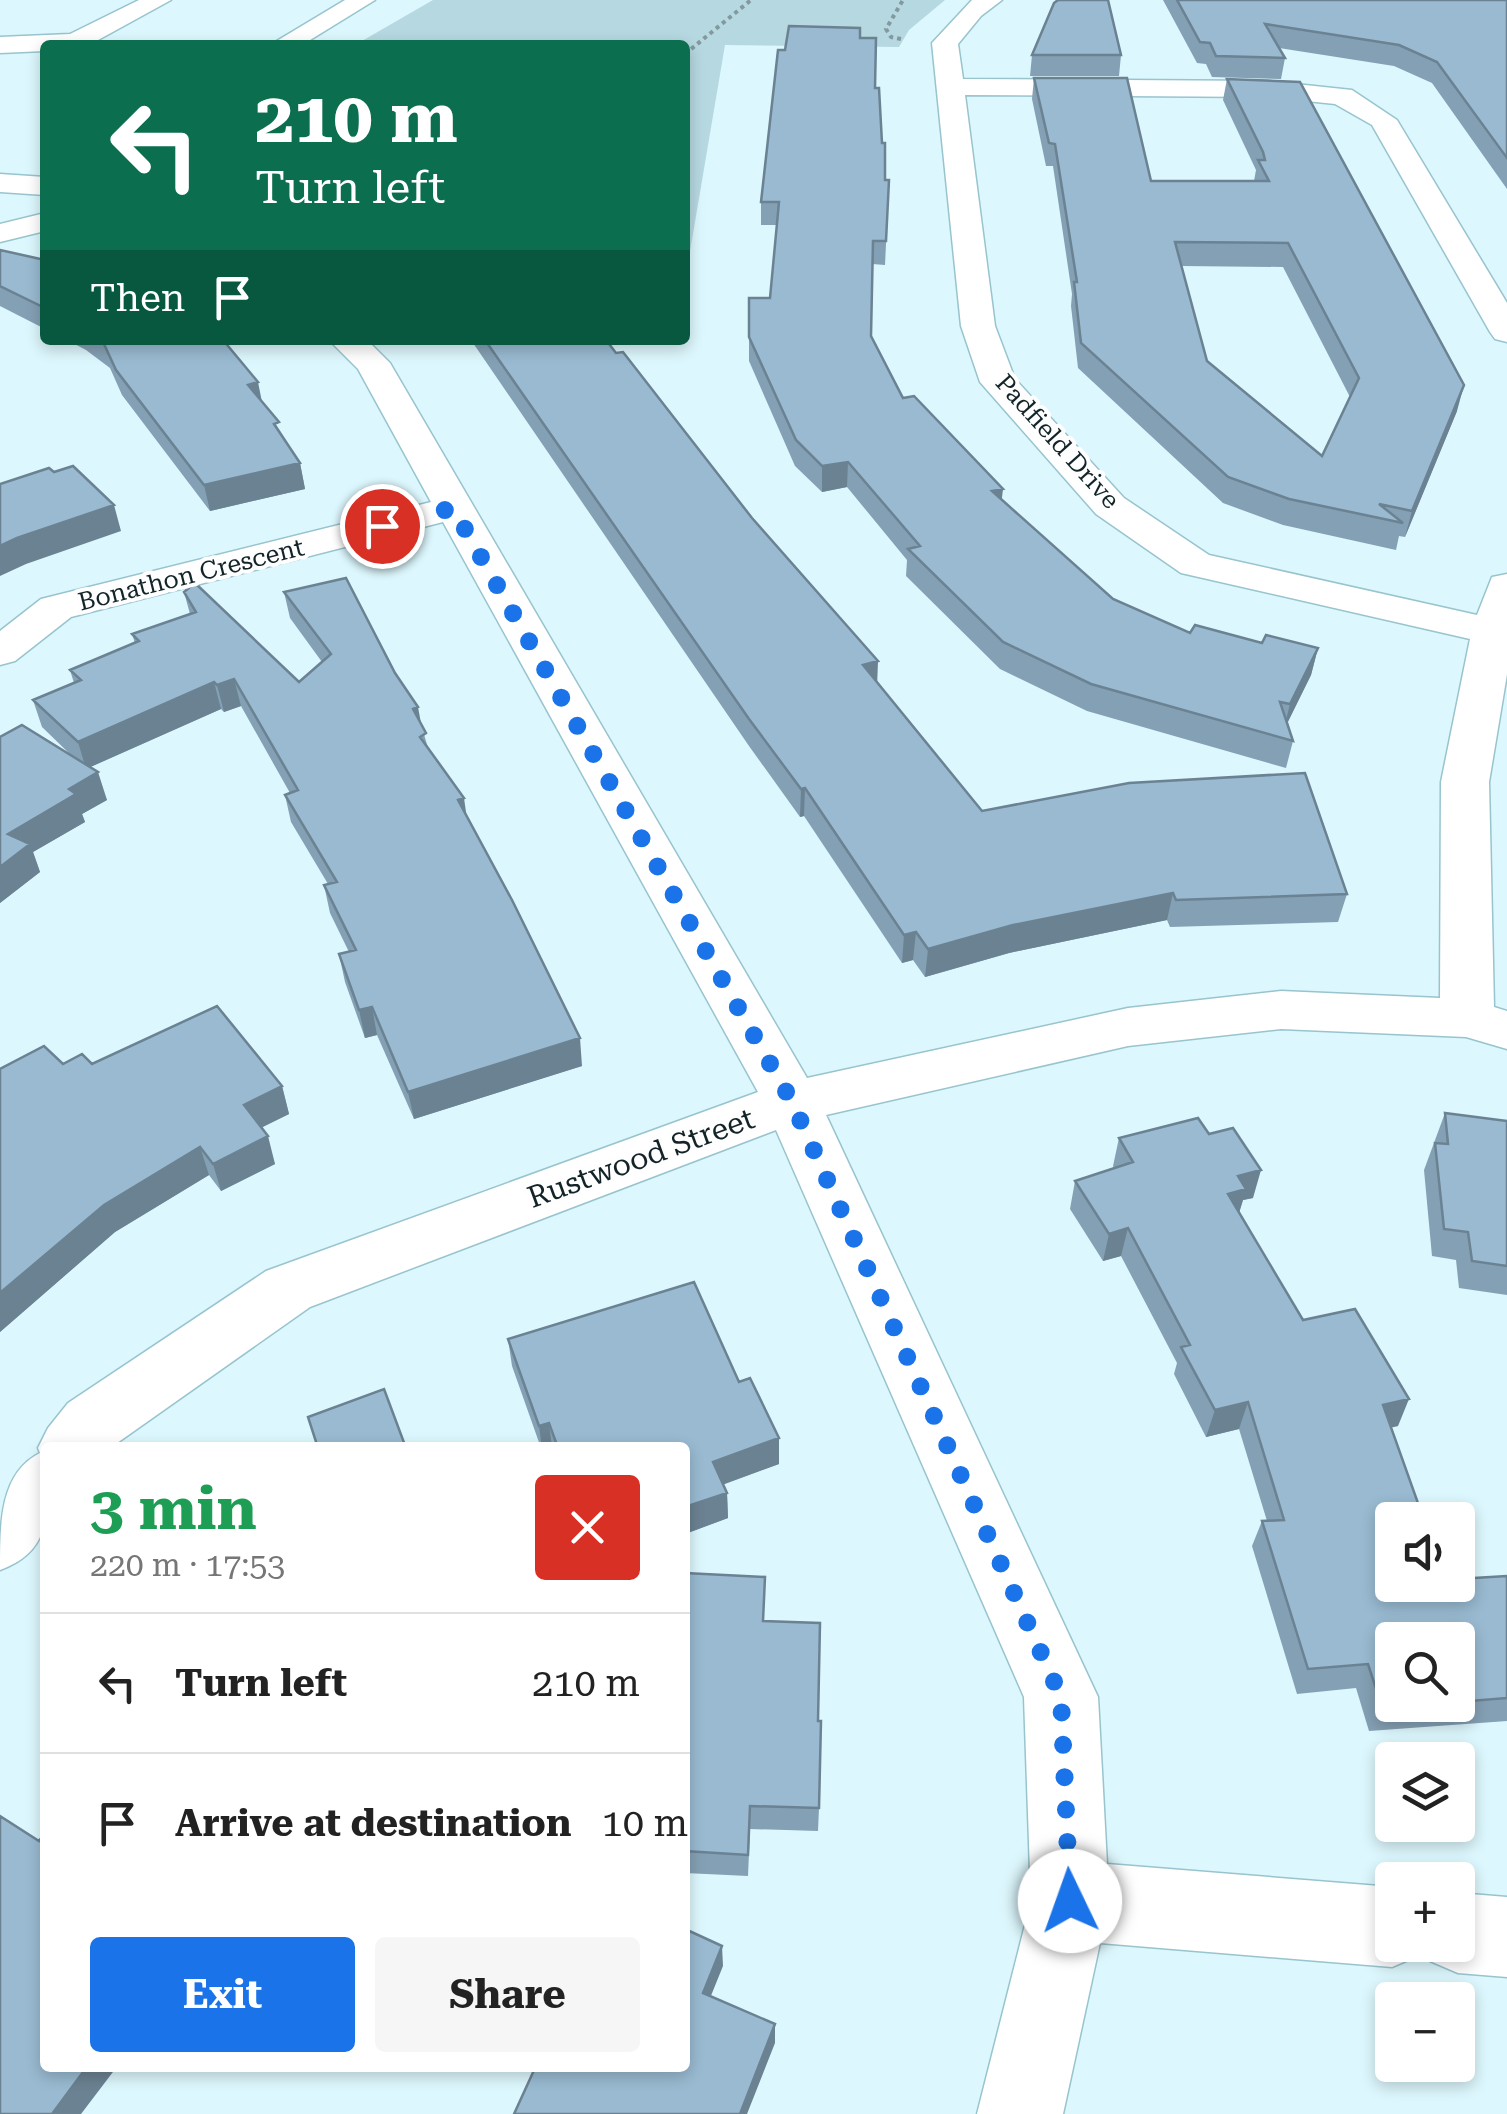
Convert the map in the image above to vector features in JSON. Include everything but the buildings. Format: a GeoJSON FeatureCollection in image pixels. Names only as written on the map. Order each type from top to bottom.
{"type":"FeatureCollection","features":[{"type":"Feature","properties":{"kind":"street"},"geometry":{"type":"LineString","coordinates":[[79,40],[160,0]]}},
{"type":"Feature","properties":{"kind":"street"},"geometry":{"type":"LineString","coordinates":[[292,40],[363,0]]}},
{"type":"Feature","properties":{"kind":"street","name":"Padfield Drive"},"geometry":{"type":"LineString","coordinates":[[990,0],[972,12],[945,44],[978,326],[998,382],[1110,506],[1195,564],[1500,609]]}},
{"type":"Feature","properties":{"kind":"street"},"geometry":{"type":"LineString","coordinates":[[0,45],[40,44]]}},
{"type":"Feature","properties":{"kind":"street"},"geometry":{"type":"LineString","coordinates":[[15,72],[40,60]]}},
{"type":"Feature","properties":{"kind":"street"},"geometry":{"type":"LineString","coordinates":[[951,87],[1266,89],[1342,96],[1383,120],[1507,332]]}},
{"type":"Feature","properties":{"kind":"street"},"geometry":{"type":"LineString","coordinates":[[4,183],[40,170]]}},
{"type":"Feature","properties":{"kind":"street"},"geometry":{"type":"LineString","coordinates":[[4,183],[40,186]]}},
{"type":"Feature","properties":{"kind":"street"},"geometry":{"type":"LineString","coordinates":[[352,345],[372,363],[792,1102],[1061,1697],[1070,1901],[1020,2114]]}},
{"type":"Feature","properties":{"kind":"street","name":"Bonathon Crescent"},"geometry":{"type":"LineString","coordinates":[[0,652],[56,608],[453,508]]}},
{"type":"Feature","properties":{"kind":"street"},"geometry":{"type":"LineString","coordinates":[[1487,1024],[1465,782],[1500,609]]}},
{"type":"Feature","properties":{"kind":"street","name":"Rustwood Street"},"geometry":{"type":"LineString","coordinates":[[76,1442],[90,1423],[288,1289],[792,1102],[1128,1027],[1281,1010],[1487,1024]]}},
{"type":"Feature","properties":{"kind":"street"},"geometry":{"type":"LineString","coordinates":[[0,1539],[40,1487]]}},
{"type":"Feature","properties":{"kind":"street"},"geometry":{"type":"LineString","coordinates":[[1070,1901],[1375,1927]]}},
{"type":"Feature","properties":{"kind":"street"},"geometry":{"type":"LineString","coordinates":[[1475,1934],[1507,1937]]}},
{"type":"Feature","properties":{"kind":"path"},"geometry":{"type":"LineString","coordinates":[[690,50],[750,0]]}},
{"type":"Feature","properties":{"kind":"path"},"geometry":{"type":"LineString","coordinates":[[903,0],[886,30],[891,36],[907,40]]}},
{"type":"Feature","properties":{"kind":"shaded area"},"geometry":{"type":"Polygon","coordinates":[[[433,0],[945,0],[909,30],[899,47],[725,45],[690,251],[690,40],[364,40],[433,0]]]}},
{"type":"Feature","properties":{"kind":"route"},"geometry":{"type":"LineString","coordinates":[[382,526],[453,508],[792,1102],[1061,1697],[1070,1901]]}}]}
